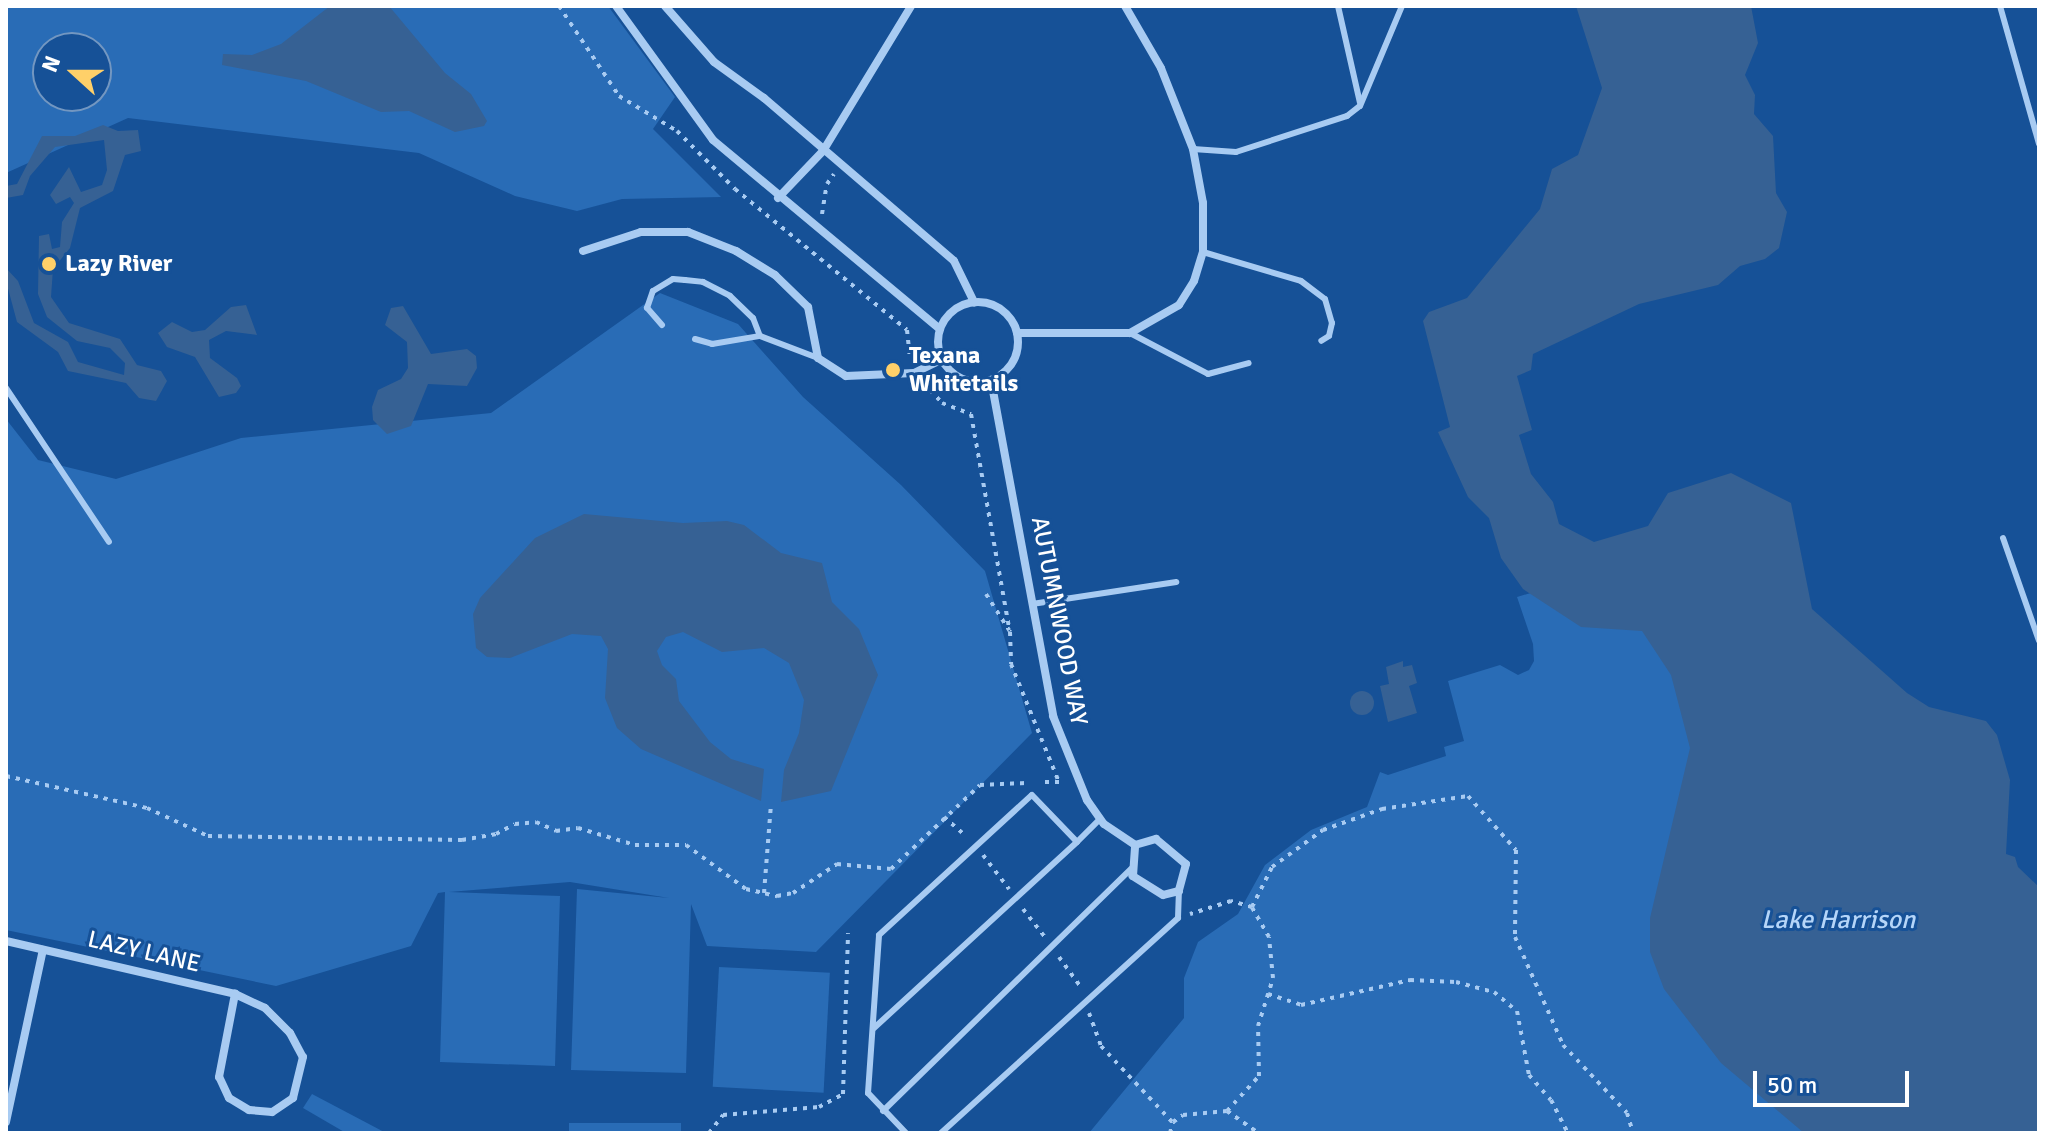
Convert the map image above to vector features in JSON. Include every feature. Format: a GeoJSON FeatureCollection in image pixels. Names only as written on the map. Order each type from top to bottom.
{"type":"FeatureCollection","features":[{"type":"Feature","properties":{"kind":"street"},"geometry":{"type":"LineString","coordinates":[[616,6],[713,140],[778,198],[861,259],[940,329]]}},
{"type":"Feature","properties":{"kind":"street"},"geometry":{"type":"LineString","coordinates":[[665,6],[714,62],[954,261],[974,302]]}},
{"type":"Feature","properties":{"kind":"street"},"geometry":{"type":"LineString","coordinates":[[778,198],[823,151],[911,6]]}},
{"type":"Feature","properties":{"kind":"street"},"geometry":{"type":"LineString","coordinates":[[1017,333],[1130,333],[1179,305],[1203,252],[1203,203],[1193,149],[1161,68],[1125,6]]}},
{"type":"Feature","properties":{"kind":"street"},"geometry":{"type":"LineString","coordinates":[[583,251],[641,232],[688,232],[736,251],[775,275],[808,307],[818,358],[846,376],[914,373],[941,360]]}},
{"type":"Feature","properties":{"kind":"street"},"geometry":{"type":"LineString","coordinates":[[974,302],[998,307],[1017,333],[1012,363],[991,380],[961,379],[941,360],[940,329],[953,311],[974,302]]}},
{"type":"Feature","properties":{"kind":"street","name":"AUTUMNWOOD WAY"},"geometry":{"type":"LineString","coordinates":[[991,380],[1053,716],[1069,763],[1100,819],[1135,845]]}},
{"type":"Feature","properties":{"kind":"street"},"geometry":{"type":"LineString","coordinates":[[1156,839],[1175,850],[1186,864],[1179,891],[1163,895],[1149,889],[1133,876],[1135,845],[1156,839]]}},
{"type":"Feature","properties":{"kind":"street","name":"LAZY LANE"},"geometry":{"type":"LineString","coordinates":[[6,941],[235,994],[265,1008],[290,1033],[303,1057],[293,1098],[272,1112],[249,1110],[229,1098],[219,1077],[235,994]]}},
{"type":"Feature","properties":{"kind":"street"},"geometry":{"type":"LineString","coordinates":[[6,1122],[43,950]]}},
{"type":"Feature","properties":{"kind":"lane"},"geometry":{"type":"LineString","coordinates":[[1338,6],[1360,106]]}},
{"type":"Feature","properties":{"kind":"lane"},"geometry":{"type":"LineString","coordinates":[[1193,149],[1236,152],[1347,116],[1360,106],[1402,6]]}},
{"type":"Feature","properties":{"kind":"lane"},"geometry":{"type":"LineString","coordinates":[[2000,6],[2039,144]]}},
{"type":"Feature","properties":{"kind":"lane"},"geometry":{"type":"LineString","coordinates":[[1203,252],[1301,281],[1325,299],[1332,323],[1329,336],[1321,341]]}},
{"type":"Feature","properties":{"kind":"lane"},"geometry":{"type":"LineString","coordinates":[[662,325],[647,308],[653,291],[673,279],[703,282],[730,296],[753,318],[760,336]]}},
{"type":"Feature","properties":{"kind":"lane"},"geometry":{"type":"LineString","coordinates":[[1130,333],[1208,374],[1249,363]]}},
{"type":"Feature","properties":{"kind":"lane"},"geometry":{"type":"LineString","coordinates":[[695,339],[712,344],[760,336],[818,358]]}},
{"type":"Feature","properties":{"kind":"lane"},"geometry":{"type":"LineString","coordinates":[[6,388],[109,542]]}},
{"type":"Feature","properties":{"kind":"lane"},"geometry":{"type":"LineString","coordinates":[[2003,538],[2039,641]]}},
{"type":"Feature","properties":{"kind":"lane"},"geometry":{"type":"LineString","coordinates":[[1032,604],[1176,582]]}},
{"type":"Feature","properties":{"kind":"lane"},"geometry":{"type":"LineString","coordinates":[[906,1133],[868,1093],[879,935],[1032,795],[1077,842]]}},
{"type":"Feature","properties":{"kind":"lane"},"geometry":{"type":"LineString","coordinates":[[874,1028],[1016,900],[1100,819]]}},
{"type":"Feature","properties":{"kind":"lane"},"geometry":{"type":"LineString","coordinates":[[883,1111],[1132,868]]}},
{"type":"Feature","properties":{"kind":"lane"},"geometry":{"type":"LineString","coordinates":[[941,1133],[1178,918],[1179,891]]}},
{"type":"Feature","properties":{"kind":"path"},"geometry":{"type":"LineString","coordinates":[[6,776],[147,808],[208,836],[436,841],[496,834],[515,824],[536,822],[556,831],[578,828],[635,845],[686,845],[734,883],[764,893],[793,893],[837,864],[891,869],[980,785],[1059,782],[1011,664],[1010,632],[971,414],[942,403],[914,373],[907,330],[735,189],[677,131],[619,96],[559,6]]}},
{"type":"Feature","properties":{"kind":"path"},"geometry":{"type":"LineString","coordinates":[[801,241],[825,211],[827,184],[840,166]]}},
{"type":"Feature","properties":{"kind":"path"},"geometry":{"type":"LineString","coordinates":[[986,594],[1010,632]]}},
{"type":"Feature","properties":{"kind":"path"},"geometry":{"type":"LineString","coordinates":[[1252,907],[1272,867],[1323,830],[1382,809],[1468,796],[1516,850],[1515,937],[1563,1045],[1627,1113],[1633,1133]]}},
{"type":"Feature","properties":{"kind":"path"},"geometry":{"type":"LineString","coordinates":[[764,893],[771,804]]}},
{"type":"Feature","properties":{"kind":"path"},"geometry":{"type":"LineString","coordinates":[[944,817],[975,845],[1081,986],[1101,1046],[1173,1122]]}},
{"type":"Feature","properties":{"kind":"path"},"geometry":{"type":"LineString","coordinates":[[1178,918],[1231,901],[1252,907],[1273,952],[1268,994],[1258,1026],[1259,1076],[1227,1111]]}},
{"type":"Feature","properties":{"kind":"path"},"geometry":{"type":"LineString","coordinates":[[709,1133],[723,1115],[819,1107],[843,1094],[848,933]]}},
{"type":"Feature","properties":{"kind":"path"},"geometry":{"type":"LineString","coordinates":[[1268,994],[1301,1005],[1410,980],[1456,982],[1494,992],[1517,1011],[1529,1075],[1551,1100],[1568,1133]]}},
{"type":"Feature","properties":{"kind":"path"},"geometry":{"type":"LineString","coordinates":[[1170,1133],[1173,1122],[1183,1115],[1227,1111],[1259,1133]]}},
{"type":"Feature","properties":{"kind":"shaded area"},"geometry":{"type":"Polygon","coordinates":[[[6,6],[608,6],[675,97],[653,129],[721,197],[622,199],[577,211],[515,196],[419,153],[128,118],[6,173],[6,6]]]}},
{"type":"Feature","properties":{"kind":"shaded area"},"geometry":{"type":"Polygon","coordinates":[[[660,293],[738,324],[803,397],[901,485],[985,571],[1032,733],[816,952],[707,946],[691,904],[686,1073],[571,1070],[577,889],[669,898],[570,882],[449,892],[560,896],[555,1066],[440,1062],[445,892],[438,893],[411,946],[276,986],[6,930],[6,419],[38,460],[116,479],[241,438],[491,413],[660,293]]]}},
{"type":"Feature","properties":{"kind":"shaded area"},"geometry":{"type":"Polygon","coordinates":[[[1594,574],[1626,577],[2008,1133],[1089,1133],[1184,1018],[1184,978],[1198,942],[1238,914],[1265,865],[1311,830],[1367,807],[1380,772],[1388,775],[1446,756],[1444,747],[1464,741],[1448,681],[1500,665],[1518,675],[1529,670],[1534,661],[1533,644],[1517,597],[1594,574]]]}},
{"type":"Feature","properties":{"kind":"shaded area"},"geometry":{"type":"Polygon","coordinates":[[[719,967],[830,973],[824,1093],[713,1087],[719,967]]]}},
{"type":"Feature","properties":{"kind":"shaded area"},"geometry":{"type":"Polygon","coordinates":[[[312,1094],[386,1133],[346,1133],[303,1108],[312,1094]]]}},
{"type":"Feature","properties":{"kind":"shaded area"},"geometry":{"type":"Polygon","coordinates":[[[569,1123],[681,1123],[681,1133],[569,1133],[569,1123]]]}},
{"type":"Feature","properties":{"kind":"water"},"geometry":{"type":"Polygon","coordinates":[[[330,6],[389,6],[445,73],[471,94],[487,121],[484,126],[455,132],[409,111],[381,112],[306,81],[222,65],[223,54],[252,55],[281,44],[330,6]]]}},
{"type":"Feature","properties":{"kind":"water","name":"Lake Harrison"},"geometry":{"type":"Polygon","coordinates":[[[1576,6],[1751,6],[1758,43],[1745,75],[1755,95],[1754,114],[1773,136],[1776,193],[1787,212],[1779,248],[1765,259],[1740,266],[1718,285],[1639,304],[1533,354],[1531,370],[1517,376],[1532,430],[1519,435],[1531,474],[1553,502],[1559,524],[1594,542],[1648,526],[1668,493],[1731,473],[1791,503],[1812,609],[1907,693],[1929,707],[1986,721],[1997,735],[2010,780],[2006,854],[2015,857],[2018,867],[2039,887],[2039,1133],[1804,1133],[1721,1063],[1664,989],[1650,952],[1650,918],[1690,748],[1671,675],[1642,631],[1581,627],[1523,589],[1501,558],[1489,518],[1468,497],[1438,432],[1450,427],[1423,321],[1429,312],[1467,298],[1540,209],[1552,169],[1578,155],[1602,88],[1576,6]]]}},
{"type":"Feature","properties":{"kind":"water","name":"Lazy River"},"geometry":{"type":"Polygon","coordinates":[[[103,125],[118,131],[138,130],[141,151],[125,155],[113,191],[80,208],[70,248],[53,269],[51,297],[69,323],[120,339],[137,365],[161,371],[167,381],[156,401],[139,398],[126,383],[68,371],[58,352],[17,322],[6,281],[6,268],[18,281],[34,323],[68,342],[78,362],[124,375],[125,363],[110,348],[77,341],[47,317],[38,294],[39,236],[49,234],[52,249],[60,247],[62,222],[74,203],[70,197],[56,204],[50,195],[69,167],[81,192],[102,185],[107,170],[104,140],[55,147],[30,176],[23,195],[6,198],[6,186],[17,184],[42,136],[75,136],[103,125]]]}},
{"type":"Feature","properties":{"kind":"water"},"geometry":{"type":"Polygon","coordinates":[[[246,305],[257,335],[226,331],[209,340],[210,358],[237,378],[241,386],[236,393],[219,397],[195,357],[167,347],[158,333],[172,322],[192,332],[205,330],[231,307],[246,305]]]}},
{"type":"Feature","properties":{"kind":"water"},"geometry":{"type":"Polygon","coordinates":[[[403,306],[431,354],[467,349],[476,356],[477,368],[467,386],[428,384],[411,426],[387,434],[373,420],[372,407],[378,390],[401,379],[408,368],[407,342],[385,325],[391,308],[403,306]]]}},
{"type":"Feature","properties":{"kind":"water"},"geometry":{"type":"Polygon","coordinates":[[[584,514],[683,523],[727,521],[744,525],[781,553],[822,563],[832,602],[859,629],[878,675],[831,791],[781,802],[784,770],[799,733],[804,700],[789,663],[764,648],[722,652],[683,632],[666,637],[657,651],[662,665],[676,679],[679,701],[710,742],[731,759],[764,769],[761,801],[641,749],[617,728],[605,698],[608,649],[601,636],[572,634],[510,658],[487,657],[476,648],[473,614],[480,598],[535,538],[584,514]]]}},
{"type":"Feature","properties":{"kind":"water"},"geometry":{"type":"Polygon","coordinates":[[[1403,661],[1403,667],[1412,665],[1417,683],[1409,686],[1417,713],[1388,722],[1380,686],[1389,684],[1386,667],[1403,661]]]}},
{"type":"Feature","properties":{"kind":"water"},"geometry":{"type":"Polygon","coordinates":[[[1362,691],[1371,694],[1374,703],[1371,712],[1362,715],[1353,712],[1350,703],[1353,694],[1362,691]]]}},
{"type":"Feature","properties":{"kind":"place","name":"Lazy River"},"geometry":{"type":"Point","coordinates":[49,264]}},
{"type":"Feature","properties":{"kind":"place","name":"Texana Whitetails"},"geometry":{"type":"Point","coordinates":[893,370]}}]}
